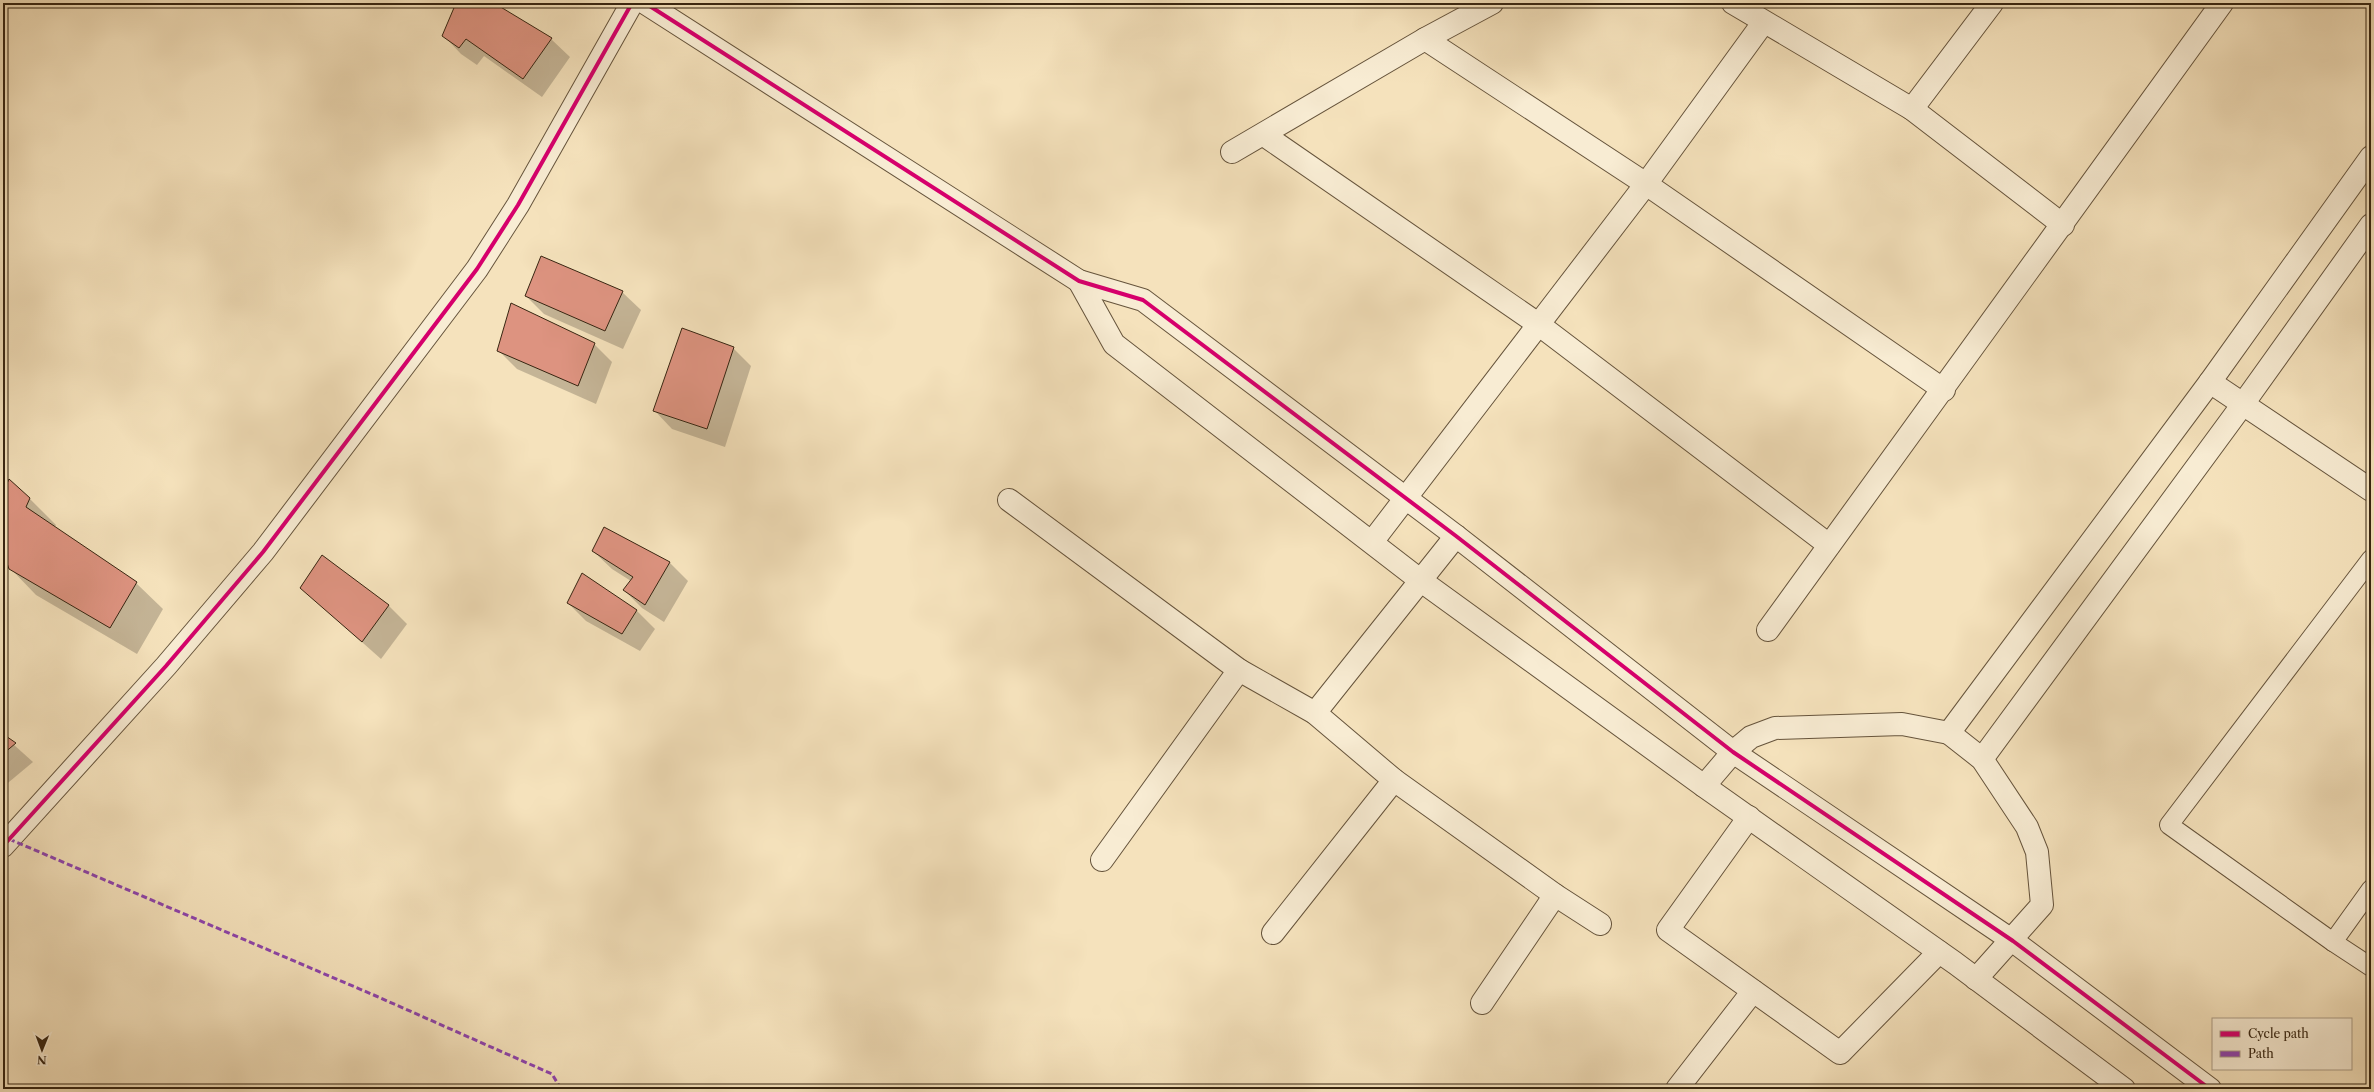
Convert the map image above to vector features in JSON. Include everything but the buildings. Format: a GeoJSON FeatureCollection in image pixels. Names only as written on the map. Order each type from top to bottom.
{"type":"FeatureCollection","features":[{"type":"Feature","properties":{"kind":"street"},"geometry":{"type":"LineString","coordinates":[[3,846],[166,666],[264,552],[477,269],[518,205],[632,3]]}},
{"type":"Feature","properties":{"kind":"street"},"geometry":{"type":"LineString","coordinates":[[645,3],[1079,281],[1143,300],[1456,536],[1733,752],[2013,941],[2210,1089]]}},
{"type":"Feature","properties":{"kind":"street"},"geometry":{"type":"LineString","coordinates":[[1232,152],[1264,135],[1425,39],[1492,3]]}},
{"type":"Feature","properties":{"kind":"street"},"geometry":{"type":"LineString","coordinates":[[1733,3],[1762,23],[1912,110],[2063,225]]}},
{"type":"Feature","properties":{"kind":"street"},"geometry":{"type":"LineString","coordinates":[[1912,110],[1992,3]]}},
{"type":"Feature","properties":{"kind":"street"},"geometry":{"type":"LineString","coordinates":[[1768,630],[1944,390],[2222,3]]}},
{"type":"Feature","properties":{"kind":"street"},"geometry":{"type":"LineString","coordinates":[[1372,542],[1646,184],[1762,23]]}},
{"type":"Feature","properties":{"kind":"street"},"geometry":{"type":"LineString","coordinates":[[1425,39],[1646,184],[1944,390]]}},
{"type":"Feature","properties":{"kind":"street"},"geometry":{"type":"LineString","coordinates":[[1264,135],[1538,324],[1829,545]]}},
{"type":"Feature","properties":{"kind":"street"},"geometry":{"type":"LineString","coordinates":[[1949,733],[2210,382],[2371,157]]}},
{"type":"Feature","properties":{"kind":"street"},"geometry":{"type":"LineString","coordinates":[[1982,759],[2243,404],[2371,225]]}},
{"type":"Feature","properties":{"kind":"street"},"geometry":{"type":"LineString","coordinates":[[1079,281],[1114,344],[1420,580],[1704,786],[1939,952],[2124,1089]]}},
{"type":"Feature","properties":{"kind":"street"},"geometry":{"type":"LineString","coordinates":[[2210,382],[2371,490]]}},
{"type":"Feature","properties":{"kind":"street"},"geometry":{"type":"LineString","coordinates":[[1009,500],[1239,670],[1315,713],[1394,780],[1555,895],[1600,924]]}},
{"type":"Feature","properties":{"kind":"street"},"geometry":{"type":"LineString","coordinates":[[1315,713],[1456,536]]}},
{"type":"Feature","properties":{"kind":"street"},"geometry":{"type":"LineString","coordinates":[[1102,860],[1239,670]]}},
{"type":"Feature","properties":{"kind":"street"},"geometry":{"type":"LineString","coordinates":[[1704,786],[1733,752],[1751,737],[1775,728],[1902,724],[1949,733],[1982,759],[2027,827],[2037,852],[2042,905],[2013,941],[1976,979]]}},
{"type":"Feature","properties":{"kind":"street"},"geometry":{"type":"LineString","coordinates":[[1273,933],[1394,780]]}},
{"type":"Feature","properties":{"kind":"street"},"geometry":{"type":"LineString","coordinates":[[1749,817],[1668,930],[1840,1053],[1939,952]]}},
{"type":"Feature","properties":{"kind":"street"},"geometry":{"type":"LineString","coordinates":[[1482,1003],[1555,895]]}},
{"type":"Feature","properties":{"kind":"street"},"geometry":{"type":"LineString","coordinates":[[1677,1089],[1753,991]]}},
{"type":"Feature","properties":{"kind":"lane"},"geometry":{"type":"LineString","coordinates":[[2371,558],[2169,825],[2333,942],[2371,967]]}},
{"type":"Feature","properties":{"kind":"lane"},"geometry":{"type":"LineString","coordinates":[[2333,942],[2371,889]]}},
{"type":"Feature","properties":{"kind":"marked path"},"geometry":{"type":"LineString","coordinates":[[9,839],[376,996],[552,1074],[561,1089]]}},
{"type":"Feature","properties":{"kind":"cycle path"},"geometry":{"type":"LineString","coordinates":[[3,846],[166,666],[263,552],[477,269],[518,205],[632,3]]}},
{"type":"Feature","properties":{"kind":"cycle path"},"geometry":{"type":"LineString","coordinates":[[645,3],[1079,281],[1143,300],[1456,536],[1733,752],[2013,941],[2210,1089]]}}]}
